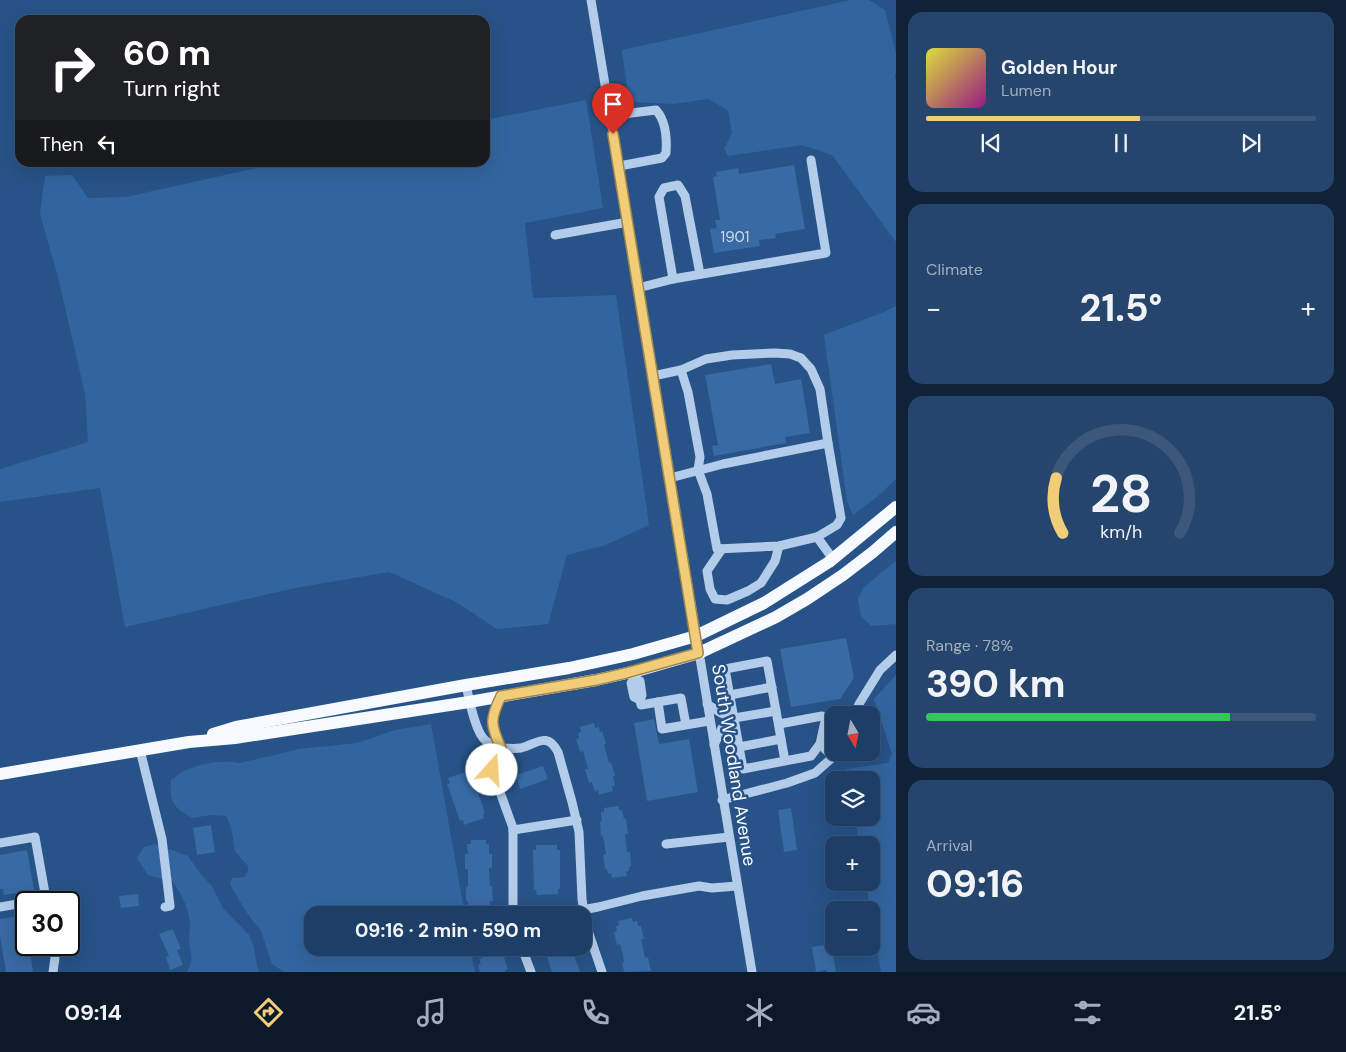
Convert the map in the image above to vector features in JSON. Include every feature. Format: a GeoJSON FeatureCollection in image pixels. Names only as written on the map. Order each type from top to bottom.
{"type":"FeatureCollection","features":[{"type":"Feature","properties":{"kind":"main road"},"geometry":{"type":"LineString","coordinates":[[189,742],[236,727],[570,668],[633,654],[696,636],[764,602],[833,559],[896,506]]}},
{"type":"Feature","properties":{"kind":"main road"},"geometry":{"type":"LineString","coordinates":[[0,774],[189,742],[235,738],[634,675],[698,653],[776,617],[807,599],[850,569],[896,532]]}},
{"type":"Feature","properties":{"kind":"street","name":"South Woodland Avenue"},"geometry":{"type":"LineString","coordinates":[[591,0],[752,972]]}},
{"type":"Feature","properties":{"kind":"street"},"geometry":{"type":"LineString","coordinates":[[610,118],[656,110],[661,115],[664,124],[667,145],[666,153],[662,158],[619,166]]}},
{"type":"Feature","properties":{"kind":"street"},"geometry":{"type":"LineString","coordinates":[[638,288],[673,279],[826,253],[811,160]]}},
{"type":"Feature","properties":{"kind":"street"},"geometry":{"type":"LineString","coordinates":[[673,279],[659,197],[664,188],[678,185],[685,196],[700,274]]}},
{"type":"Feature","properties":{"kind":"street"},"geometry":{"type":"LineString","coordinates":[[555,235],[628,222]]}},
{"type":"Feature","properties":{"kind":"street"},"geometry":{"type":"LineString","coordinates":[[653,376],[681,370],[706,359],[732,355],[776,353],[790,354],[801,358],[811,369],[820,389],[841,518],[837,525],[817,536],[779,546],[716,549],[707,494],[698,470],[700,457],[688,392],[681,370]]}},
{"type":"Feature","properties":{"kind":"street"},"geometry":{"type":"LineString","coordinates":[[670,478],[723,464],[828,444]]}},
{"type":"Feature","properties":{"kind":"street"},"geometry":{"type":"LineString","coordinates":[[817,536],[833,559]]}},
{"type":"Feature","properties":{"kind":"street"},"geometry":{"type":"LineString","coordinates":[[722,549],[707,572],[710,589],[715,599],[727,600],[748,592],[761,582],[775,561],[779,546]]}},
{"type":"Feature","properties":{"kind":"street"},"geometry":{"type":"LineString","coordinates":[[858,706],[880,670],[896,655]]}},
{"type":"Feature","properties":{"kind":"street"},"geometry":{"type":"LineString","coordinates":[[778,724],[822,716],[826,717],[820,744],[811,756],[785,761],[743,769],[725,669],[767,661],[778,724],[785,761]]}},
{"type":"Feature","properties":{"kind":"street"},"geometry":{"type":"LineString","coordinates":[[634,675],[640,681],[642,695],[640,705],[681,698],[686,725]]}},
{"type":"Feature","properties":{"kind":"street"},"geometry":{"type":"LineString","coordinates":[[466,685],[469,702],[480,734],[486,741],[501,748],[521,748],[542,740],[549,740],[554,744],[558,752],[576,820],[581,849],[583,906]]}},
{"type":"Feature","properties":{"kind":"street"},"geometry":{"type":"LineString","coordinates":[[730,695],[772,688]]}},
{"type":"Feature","properties":{"kind":"street"},"geometry":{"type":"LineString","coordinates":[[501,696],[493,713],[492,723],[495,736],[501,748],[492,770],[513,830],[513,906]]}},
{"type":"Feature","properties":{"kind":"street"},"geometry":{"type":"LineString","coordinates":[[658,702],[662,729],[710,721]]}},
{"type":"Feature","properties":{"kind":"street"},"geometry":{"type":"LineString","coordinates":[[707,704],[721,713],[734,718]]}},
{"type":"Feature","properties":{"kind":"street"},"geometry":{"type":"LineString","coordinates":[[713,745],[722,728],[734,718],[776,711]]}},
{"type":"Feature","properties":{"kind":"street"},"geometry":{"type":"LineString","coordinates":[[739,747],[781,739]]}},
{"type":"Feature","properties":{"kind":"street"},"geometry":{"type":"LineString","coordinates":[[820,744],[825,748]]}},
{"type":"Feature","properties":{"kind":"street"},"geometry":{"type":"LineString","coordinates":[[140,750],[162,839],[170,906],[165,907]]}},
{"type":"Feature","properties":{"kind":"street"},"geometry":{"type":"LineString","coordinates":[[722,800],[787,783],[815,773],[828,761]]}},
{"type":"Feature","properties":{"kind":"street"},"geometry":{"type":"LineString","coordinates":[[513,830],[576,820]]}},
{"type":"Feature","properties":{"kind":"street"},"geometry":{"type":"LineString","coordinates":[[0,843],[35,837],[44,891]]}},
{"type":"Feature","properties":{"kind":"street"},"geometry":{"type":"LineString","coordinates":[[666,844],[729,837]]}},
{"type":"Feature","properties":{"kind":"street"},"geometry":{"type":"LineString","coordinates":[[592,908],[642,896],[699,886],[712,888],[737,886]]}},
{"type":"Feature","properties":{"kind":"street"},"geometry":{"type":"LineString","coordinates":[[0,907],[15,905]]}},
{"type":"Feature","properties":{"kind":"street"},"geometry":{"type":"LineString","coordinates":[[592,943],[602,972]]}},
{"type":"Feature","properties":{"kind":"street"},"geometry":{"type":"LineString","coordinates":[[53,972],[54,956]]}},
{"type":"Feature","properties":{"kind":"street"},"geometry":{"type":"LineString","coordinates":[[525,956],[531,972]]}},
{"type":"Feature","properties":{"kind":"shaded area"},"geometry":{"type":"Polygon","coordinates":[[[851,0],[869,0],[885,10],[896,53],[896,242],[832,155],[802,145],[728,156],[724,149],[732,133],[728,110],[708,99],[674,104],[629,102],[622,50],[851,0]]]}},
{"type":"Feature","properties":{"kind":"shaded area"},"geometry":{"type":"Polygon","coordinates":[[[586,100],[603,208],[525,223],[533,298],[616,295],[649,525],[606,545],[567,555],[548,624],[497,629],[456,602],[389,572],[295,588],[125,627],[100,488],[0,502],[0,469],[88,442],[85,394],[58,277],[40,214],[45,176],[72,175],[88,198],[126,197],[261,167],[490,167],[490,119],[586,100]]]}},
{"type":"Feature","properties":{"kind":"shaded area"},"geometry":{"type":"Polygon","coordinates":[[[896,306],[896,479],[853,515],[847,501],[824,335],[896,306]]]}},
{"type":"Feature","properties":{"kind":"shaded area"},"geometry":{"type":"Polygon","coordinates":[[[896,561],[896,624],[871,626],[861,616],[858,599],[864,587],[896,561]]]}},
{"type":"Feature","properties":{"kind":"shaded area"},"geometry":{"type":"Polygon","coordinates":[[[896,675],[896,972],[881,972],[878,956],[880,956],[880,901],[869,901],[867,891],[880,891],[880,836],[858,836],[856,826],[880,826],[880,771],[846,771],[846,769],[888,763],[892,754],[880,717],[880,706],[876,706],[874,699],[896,675]]]}},
{"type":"Feature","properties":{"kind":"shaded area"},"geometry":{"type":"Polygon","coordinates":[[[431,724],[463,906],[304,906],[304,956],[472,956],[475,972],[284,972],[272,964],[261,931],[246,912],[230,884],[232,878],[244,877],[248,872],[248,866],[235,851],[231,827],[226,816],[211,815],[192,818],[185,814],[176,807],[172,799],[171,780],[186,770],[207,764],[221,762],[240,763],[299,749],[357,743],[395,730],[431,724]]]}},
{"type":"Feature","properties":{"kind":"shaded area"},"geometry":{"type":"Polygon","coordinates":[[[155,844],[188,856],[202,876],[212,886],[223,908],[249,935],[254,947],[259,972],[187,972],[192,958],[189,943],[190,920],[185,903],[173,882],[148,875],[137,858],[144,847],[155,844]]]}},
{"type":"Feature","properties":{"kind":"building"},"geometry":{"type":"Polygon","coordinates":[[[794,165],[805,229],[775,234],[776,238],[759,240],[760,246],[714,253],[710,229],[717,228],[715,220],[720,220],[713,177],[717,176],[716,172],[738,168],[739,174],[794,165]]]}},
{"type":"Feature","properties":{"kind":"building"},"geometry":{"type":"Polygon","coordinates":[[[771,364],[775,384],[801,379],[810,433],[785,437],[786,443],[714,456],[712,446],[718,445],[705,375],[771,364]]]}},
{"type":"Feature","properties":{"kind":"building"},"geometry":{"type":"Polygon","coordinates":[[[846,638],[854,678],[840,699],[791,707],[780,649],[846,638]]]}},
{"type":"Feature","properties":{"kind":"building"},"geometry":{"type":"Polygon","coordinates":[[[654,719],[659,744],[689,739],[698,792],[647,801],[634,723],[654,719]]]}},
{"type":"Feature","properties":{"kind":"building"},"geometry":{"type":"Polygon","coordinates":[[[594,723],[595,728],[599,727],[600,732],[602,731],[609,763],[611,762],[615,776],[613,776],[615,786],[612,786],[613,791],[599,795],[598,790],[595,792],[592,782],[589,783],[585,769],[588,769],[583,751],[580,752],[576,739],[579,738],[578,733],[581,732],[580,727],[594,723]]]}},
{"type":"Feature","properties":{"kind":"building"},"geometry":{"type":"Polygon","coordinates":[[[543,766],[548,779],[520,789],[516,775],[543,766]]]}},
{"type":"Feature","properties":{"kind":"building"},"geometry":{"type":"Polygon","coordinates":[[[468,771],[470,776],[472,775],[485,813],[483,814],[484,818],[464,825],[463,820],[460,821],[447,784],[450,783],[448,778],[468,771]]]}},
{"type":"Feature","properties":{"kind":"building"},"geometry":{"type":"Polygon","coordinates":[[[619,806],[619,810],[622,810],[624,819],[626,819],[628,834],[625,834],[627,852],[630,852],[631,866],[629,871],[626,872],[627,876],[612,878],[611,873],[608,874],[607,869],[605,869],[603,855],[606,854],[603,836],[601,837],[600,822],[602,822],[601,812],[604,812],[604,808],[619,806]]]}},
{"type":"Feature","properties":{"kind":"building"},"geometry":{"type":"Polygon","coordinates":[[[791,808],[797,850],[784,852],[778,810],[791,808]]]}},
{"type":"Feature","properties":{"kind":"building"},"geometry":{"type":"Polygon","coordinates":[[[211,825],[215,852],[197,855],[193,828],[211,825]]]}},
{"type":"Feature","properties":{"kind":"building"},"geometry":{"type":"Polygon","coordinates":[[[471,840],[486,840],[486,844],[489,844],[489,854],[492,854],[492,868],[489,868],[493,901],[490,901],[490,906],[468,906],[468,901],[466,901],[468,869],[465,869],[465,854],[468,854],[467,844],[471,844],[471,840]]]}},
{"type":"Feature","properties":{"kind":"building"},"geometry":{"type":"Polygon","coordinates":[[[536,845],[557,845],[557,850],[560,850],[560,889],[558,889],[558,894],[537,895],[536,890],[534,890],[533,850],[536,850],[536,845]]]}},
{"type":"Feature","properties":{"kind":"building"},"geometry":{"type":"Polygon","coordinates":[[[27,850],[34,890],[15,891],[15,893],[4,895],[3,889],[0,889],[0,855],[27,850]]]}},
{"type":"Feature","properties":{"kind":"building"},"geometry":{"type":"Polygon","coordinates":[[[138,894],[139,906],[121,908],[119,896],[138,894]]]}},
{"type":"Feature","properties":{"kind":"building"},"geometry":{"type":"Polygon","coordinates":[[[15,917],[15,956],[31,956],[33,972],[6,972],[0,936],[0,919],[15,917]]]}},
{"type":"Feature","properties":{"kind":"building"},"geometry":{"type":"Polygon","coordinates":[[[632,918],[633,922],[637,921],[638,926],[641,926],[644,939],[641,939],[645,958],[648,957],[651,971],[624,972],[623,955],[620,944],[617,945],[614,932],[617,931],[616,926],[619,926],[618,921],[632,918]]]}},
{"type":"Feature","properties":{"kind":"building"},"geometry":{"type":"Polygon","coordinates":[[[173,929],[181,949],[177,950],[183,965],[170,970],[166,957],[169,956],[159,934],[173,929]]]}},
{"type":"Feature","properties":{"kind":"building"},"geometry":{"type":"Polygon","coordinates":[[[825,945],[825,956],[833,956],[836,972],[827,972],[826,970],[816,972],[812,947],[825,945]]]}},
{"type":"Feature","properties":{"kind":"building"},"geometry":{"type":"Polygon","coordinates":[[[482,956],[504,957],[508,969],[505,970],[506,972],[480,972],[478,965],[481,964],[479,959],[482,958],[482,956]]]}},
{"type":"Feature","properties":{"kind":"building"},"geometry":{"type":"Polygon","coordinates":[[[547,956],[574,956],[580,972],[552,972],[547,956]]]}},
{"type":"Feature","properties":{"kind":"route"},"geometry":{"type":"LineString","coordinates":[[492,770],[501,748],[495,736],[492,723],[493,713],[501,696],[596,680],[640,670],[698,653],[613,134]]}}]}
